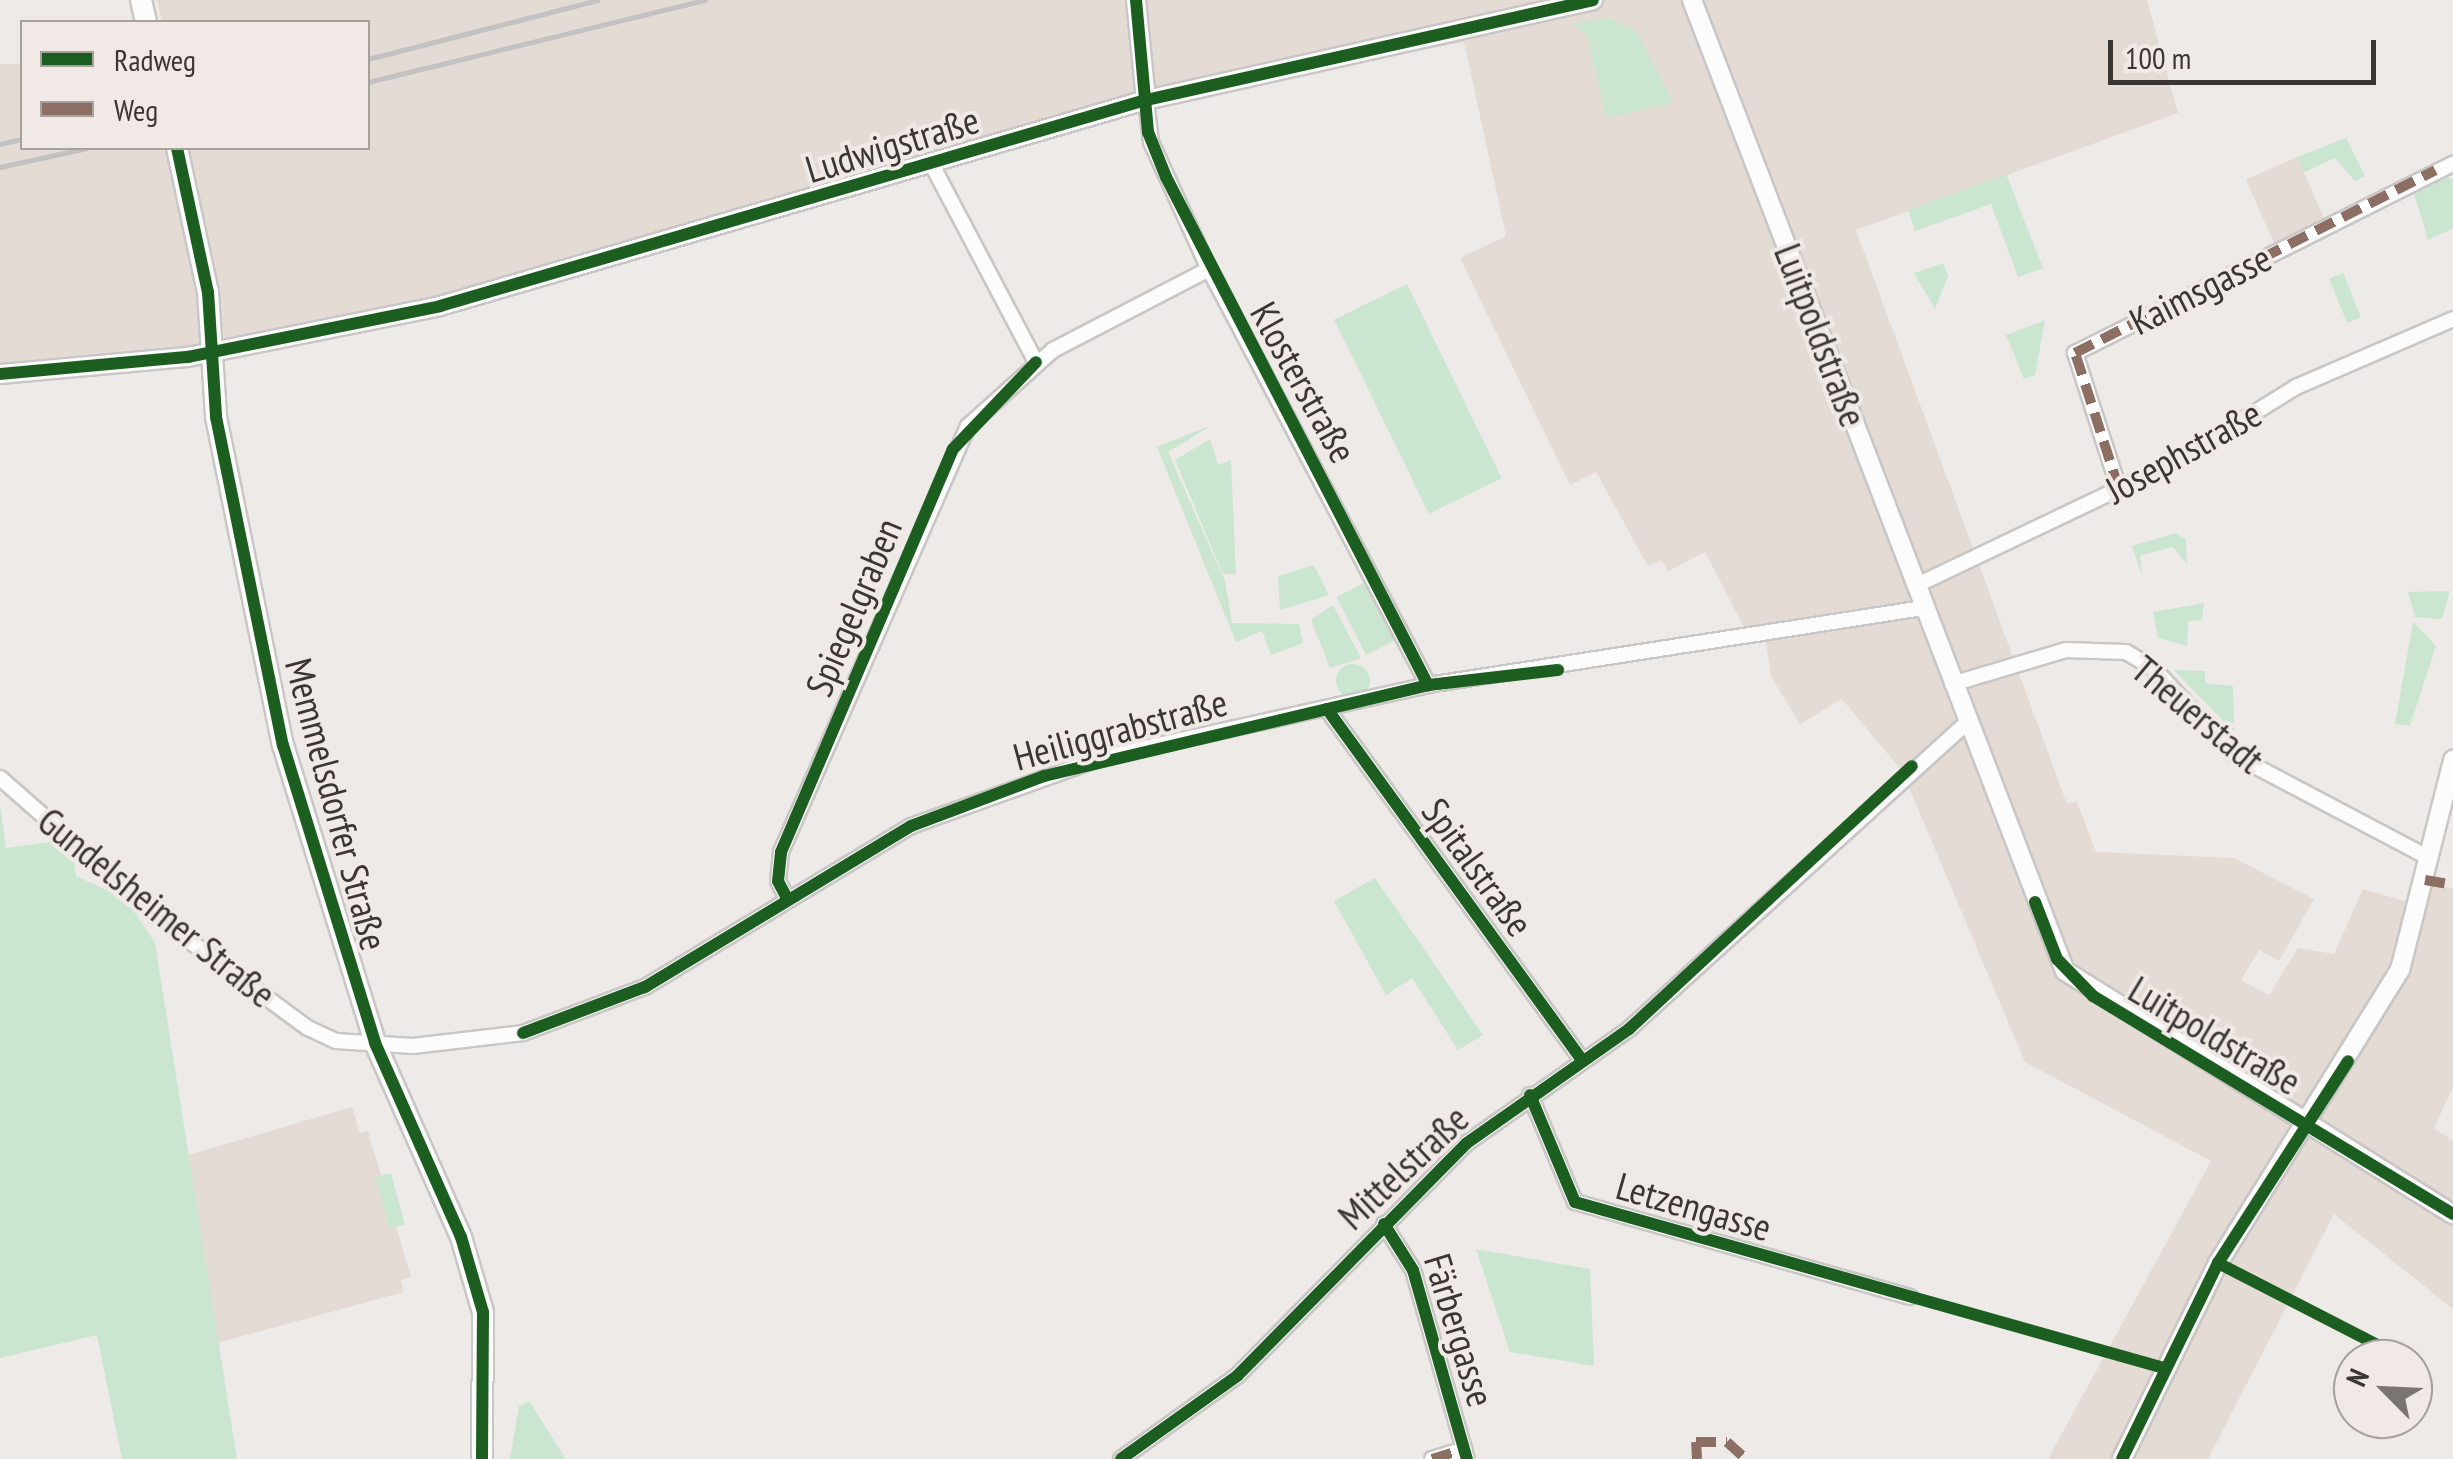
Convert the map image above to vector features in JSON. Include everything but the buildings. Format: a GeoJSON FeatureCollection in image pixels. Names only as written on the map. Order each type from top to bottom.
{"type":"FeatureCollection","features":[{"type":"Feature","properties":{"kind":"main road","name":"Memmelsdorfer Straße"},"geometry":{"type":"LineString","coordinates":[[177,150],[208,292],[210,353],[283,745],[375,1044],[472,1269],[490,1370],[482,1459]]}},
{"type":"Feature","properties":{"kind":"street"},"geometry":{"type":"LineString","coordinates":[[1136,0],[1146,100]]}},
{"type":"Feature","properties":{"kind":"street","name":"Ludwigstraße"},"geometry":{"type":"LineString","coordinates":[[0,374],[210,353],[563,275],[1146,100],[1593,0]]}},
{"type":"Feature","properties":{"kind":"street","name":"Luitpoldstraße"},"geometry":{"type":"LineString","coordinates":[[1692,0],[2065,971],[2453,1214]]}},
{"type":"Feature","properties":{"kind":"street","name":"Klosterstraße"},"geometry":{"type":"LineString","coordinates":[[1146,100],[1152,142],[1209,269],[1428,685]]}},
{"type":"Feature","properties":{"kind":"street"},"geometry":{"type":"LineString","coordinates":[[931,163],[1036,362]]}},
{"type":"Feature","properties":{"kind":"street","name":"Kaimsgasse"},"geometry":{"type":"LineString","coordinates":[[2119,489],[2075,353],[2453,164]]}},
{"type":"Feature","properties":{"kind":"street","name":"Spiegelgraben"},"geometry":{"type":"LineString","coordinates":[[788,900],[778,881],[781,852],[953,449],[1036,362],[1209,269]]}},
{"type":"Feature","properties":{"kind":"street","name":"Josephstraße"},"geometry":{"type":"LineString","coordinates":[[1915,586],[2119,489],[2296,387],[2453,319]]}},
{"type":"Feature","properties":{"kind":"street","name":"Heiliggrabstraße"},"geometry":{"type":"LineString","coordinates":[[375,1044],[548,1024],[644,986],[911,826],[1044,776],[1428,685],[1923,608]]}},
{"type":"Feature","properties":{"kind":"street","name":"Theuerstadt"},"geometry":{"type":"LineString","coordinates":[[1952,684],[2083,647],[2126,652],[2154,668],[2234,755],[2430,858]]}},
{"type":"Feature","properties":{"kind":"street","name":"Spitalstraße"},"geometry":{"type":"LineString","coordinates":[[1327,709],[1582,1060]]}},
{"type":"Feature","properties":{"kind":"street","name":"Mittelstraße"},"geometry":{"type":"LineString","coordinates":[[1121,1459],[1237,1376],[1384,1224],[1530,1095],[1629,1030],[1967,723]]}},
{"type":"Feature","properties":{"kind":"street"},"geometry":{"type":"LineString","coordinates":[[2122,1459],[2218,1262],[2400,970],[2453,760]]}},
{"type":"Feature","properties":{"kind":"street","name":"Gundelsheimer Straße"},"geometry":{"type":"LineString","coordinates":[[0,778],[239,980],[327,1037],[375,1044]]}},
{"type":"Feature","properties":{"kind":"street","name":"Letzengasse"},"geometry":{"type":"LineString","coordinates":[[1530,1095],[1574,1202],[1910,1297]]}},
{"type":"Feature","properties":{"kind":"street","name":"Färbergasse"},"geometry":{"type":"LineString","coordinates":[[1384,1224],[1413,1270],[1466,1454]]}},
{"type":"Feature","properties":{"kind":"street"},"geometry":{"type":"LineString","coordinates":[[1432,1459],[1466,1454]]}},
{"type":"Feature","properties":{"kind":"shaded area"},"geometry":{"type":"Polygon","coordinates":[[[157,0],[2147,0],[2178,113],[1856,230],[2067,804],[2077,802],[2096,852],[2234,858],[2314,899],[2279,961],[2259,950],[2241,980],[2269,995],[2298,948],[2334,954],[2363,889],[2418,905],[2426,884],[2453,888],[2453,1087],[2434,1128],[2453,1141],[2453,1309],[2334,1214],[2208,1459],[2048,1459],[2211,1161],[2025,1062],[1902,771],[1842,699],[1800,724],[1771,677],[1765,635],[1749,637],[1705,552],[1668,571],[1661,560],[1648,566],[1596,472],[1570,485],[1460,258],[1506,236],[1464,42],[1144,104],[362,331],[200,366],[0,382],[0,64],[20,64],[20,150],[370,150],[370,20],[162,20],[157,0]]]}},
{"type":"Feature","properties":{"kind":"shaded area"},"geometry":{"type":"Polygon","coordinates":[[[2297,157],[2325,220],[2274,243],[2246,180],[2297,157]]]}},
{"type":"Feature","properties":{"kind":"shaded area"},"geometry":{"type":"Polygon","coordinates":[[[352,1107],[360,1133],[368,1131],[411,1277],[401,1280],[404,1292],[217,1343],[185,1156],[352,1107]]]}},
{"type":"Feature","properties":{"kind":"green space"},"geometry":{"type":"Polygon","coordinates":[[[1609,18],[1636,30],[1673,103],[1606,118],[1588,36],[1571,24],[1609,18]]]}},
{"type":"Feature","properties":{"kind":"green space"},"geometry":{"type":"Polygon","coordinates":[[[2346,138],[2365,176],[2355,181],[2335,158],[2304,172],[2297,157],[2346,138]]]}},
{"type":"Feature","properties":{"kind":"green space"},"geometry":{"type":"Polygon","coordinates":[[[2441,173],[2453,180],[2453,229],[2428,240],[2412,187],[2441,173]]]}},
{"type":"Feature","properties":{"kind":"green space"},"geometry":{"type":"Polygon","coordinates":[[[2006,174],[2043,268],[2018,277],[1991,204],[1915,231],[1908,210],[2006,174]]]}},
{"type":"Feature","properties":{"kind":"green space"},"geometry":{"type":"Polygon","coordinates":[[[1943,263],[1948,276],[1935,309],[1914,273],[1943,263]]]}},
{"type":"Feature","properties":{"kind":"green space"},"geometry":{"type":"Polygon","coordinates":[[[2343,273],[2361,318],[2347,323],[2329,279],[2343,273]]]}},
{"type":"Feature","properties":{"kind":"green space"},"geometry":{"type":"Polygon","coordinates":[[[1407,284],[1502,478],[1429,514],[1334,320],[1407,284]]]}},
{"type":"Feature","properties":{"kind":"green space"},"geometry":{"type":"Polygon","coordinates":[[[2045,320],[2035,375],[2024,379],[2006,335],[2045,320]]]}},
{"type":"Feature","properties":{"kind":"green space"},"geometry":{"type":"Polygon","coordinates":[[[1212,425],[1168,452],[1225,581],[1232,623],[1299,624],[1303,643],[1271,655],[1262,631],[1236,642],[1157,447],[1212,425]]]}},
{"type":"Feature","properties":{"kind":"green space"},"geometry":{"type":"Polygon","coordinates":[[[1210,439],[1218,465],[1231,460],[1236,574],[1223,574],[1175,460],[1210,439]]]}},
{"type":"Feature","properties":{"kind":"green space"},"geometry":{"type":"Polygon","coordinates":[[[2175,533],[2186,539],[2187,564],[2173,547],[2140,556],[2142,576],[2132,546],[2175,533]]]}},
{"type":"Feature","properties":{"kind":"green space"},"geometry":{"type":"Polygon","coordinates":[[[1314,565],[1329,595],[1280,610],[1278,576],[1314,565]]]}},
{"type":"Feature","properties":{"kind":"green space"},"geometry":{"type":"Polygon","coordinates":[[[1366,582],[1396,640],[1366,655],[1337,597],[1366,582]]]}},
{"type":"Feature","properties":{"kind":"green space"},"geometry":{"type":"Polygon","coordinates":[[[2450,591],[2442,619],[2415,617],[2408,592],[2450,591]]]}},
{"type":"Feature","properties":{"kind":"green space"},"geometry":{"type":"Polygon","coordinates":[[[2204,603],[2202,620],[2188,621],[2187,646],[2158,638],[2153,612],[2204,603]]]}},
{"type":"Feature","properties":{"kind":"green space"},"geometry":{"type":"Polygon","coordinates":[[[1333,605],[1361,658],[1330,668],[1311,620],[1333,605]]]}},
{"type":"Feature","properties":{"kind":"green space"},"geometry":{"type":"Polygon","coordinates":[[[2413,622],[2436,646],[2410,726],[2395,724],[2413,622]]]}},
{"type":"Feature","properties":{"kind":"green space"},"geometry":{"type":"Polygon","coordinates":[[[1353,664],[1365,669],[1370,681],[1365,693],[1353,698],[1341,693],[1336,681],[1341,669],[1353,664]]]}},
{"type":"Feature","properties":{"kind":"green space"},"geometry":{"type":"Polygon","coordinates":[[[2174,670],[2205,671],[2205,683],[2233,686],[2234,732],[2174,670]]]}},
{"type":"Feature","properties":{"kind":"green space"},"geometry":{"type":"Polygon","coordinates":[[[0,804],[6,848],[71,839],[76,876],[126,899],[155,943],[237,1459],[122,1459],[97,1335],[0,1358],[0,804]]]}},
{"type":"Feature","properties":{"kind":"green space"},"geometry":{"type":"Polygon","coordinates":[[[1375,878],[1483,1035],[1458,1050],[1412,978],[1386,995],[1334,901],[1375,878]]]}},
{"type":"Feature","properties":{"kind":"green space"},"geometry":{"type":"Polygon","coordinates":[[[391,1173],[405,1224],[389,1228],[376,1177],[391,1173]]]}},
{"type":"Feature","properties":{"kind":"green space"},"geometry":{"type":"Polygon","coordinates":[[[1476,1249],[1590,1269],[1594,1366],[1510,1352],[1476,1249]]]}},
{"type":"Feature","properties":{"kind":"green space"},"geometry":{"type":"Polygon","coordinates":[[[529,1401],[566,1459],[510,1459],[519,1406],[529,1401]]]}},
{"type":"Feature","properties":{"kind":"railway"},"geometry":{"type":"LineString","coordinates":[[370,58],[598,0]]}},
{"type":"Feature","properties":{"kind":"railway"},"geometry":{"type":"LineString","coordinates":[[370,82],[705,0]]}},
{"type":"Feature","properties":{"kind":"railway"},"geometry":{"type":"LineString","coordinates":[[0,144],[20,139]]}},
{"type":"Feature","properties":{"kind":"railway"},"geometry":{"type":"LineString","coordinates":[[0,167],[78,150]]}},
{"type":"Feature","properties":{"kind":"marked path"},"geometry":{"type":"LineString","coordinates":[[2119,489],[2075,353],[2435,170]]}},
{"type":"Feature","properties":{"kind":"marked path"},"geometry":{"type":"LineString","coordinates":[[2425,880],[2453,885]]}},
{"type":"Feature","properties":{"kind":"marked path"},"geometry":{"type":"LineString","coordinates":[[1697,1459],[1696,1442],[1727,1442],[1746,1459]]}},
{"type":"Feature","properties":{"kind":"marked path"},"geometry":{"type":"LineString","coordinates":[[1432,1459],[1464,1449]]}},
{"type":"Feature","properties":{"kind":"cycle path"},"geometry":{"type":"LineString","coordinates":[[1136,0],[1148,132],[1166,177],[1428,685]]}},
{"type":"Feature","properties":{"kind":"cycle path"},"geometry":{"type":"LineString","coordinates":[[0,374],[188,357],[440,306],[1146,100],[1593,0]]}},
{"type":"Feature","properties":{"kind":"cycle path"},"geometry":{"type":"LineString","coordinates":[[177,150],[208,292],[216,417],[283,745],[375,1043],[461,1237],[483,1312],[482,1459]]}},
{"type":"Feature","properties":{"kind":"cycle path"},"geometry":{"type":"LineString","coordinates":[[788,900],[778,881],[781,852],[953,449],[1036,362]]}},
{"type":"Feature","properties":{"kind":"cycle path"},"geometry":{"type":"LineString","coordinates":[[523,1033],[645,987],[911,826],[1044,776],[1428,685],[1558,670]]}},
{"type":"Feature","properties":{"kind":"cycle path"},"geometry":{"type":"LineString","coordinates":[[1327,709],[1582,1060]]}},
{"type":"Feature","properties":{"kind":"cycle path"},"geometry":{"type":"LineString","coordinates":[[1121,1459],[1237,1376],[1467,1143],[1629,1029],[1912,766]]}},
{"type":"Feature","properties":{"kind":"cycle path"},"geometry":{"type":"LineString","coordinates":[[2035,902],[2057,959],[2093,996],[2453,1214]]}},
{"type":"Feature","properties":{"kind":"cycle path"},"geometry":{"type":"LineString","coordinates":[[2122,1459],[2218,1263],[2348,1061]]}},
{"type":"Feature","properties":{"kind":"cycle path"},"geometry":{"type":"LineString","coordinates":[[1530,1095],[1575,1202],[2164,1368]]}},
{"type":"Feature","properties":{"kind":"cycle path"},"geometry":{"type":"LineString","coordinates":[[1384,1224],[1413,1270],[1467,1459]]}},
{"type":"Feature","properties":{"kind":"cycle path"},"geometry":{"type":"LineString","coordinates":[[2218,1263],[2366,1339]]}}]}
